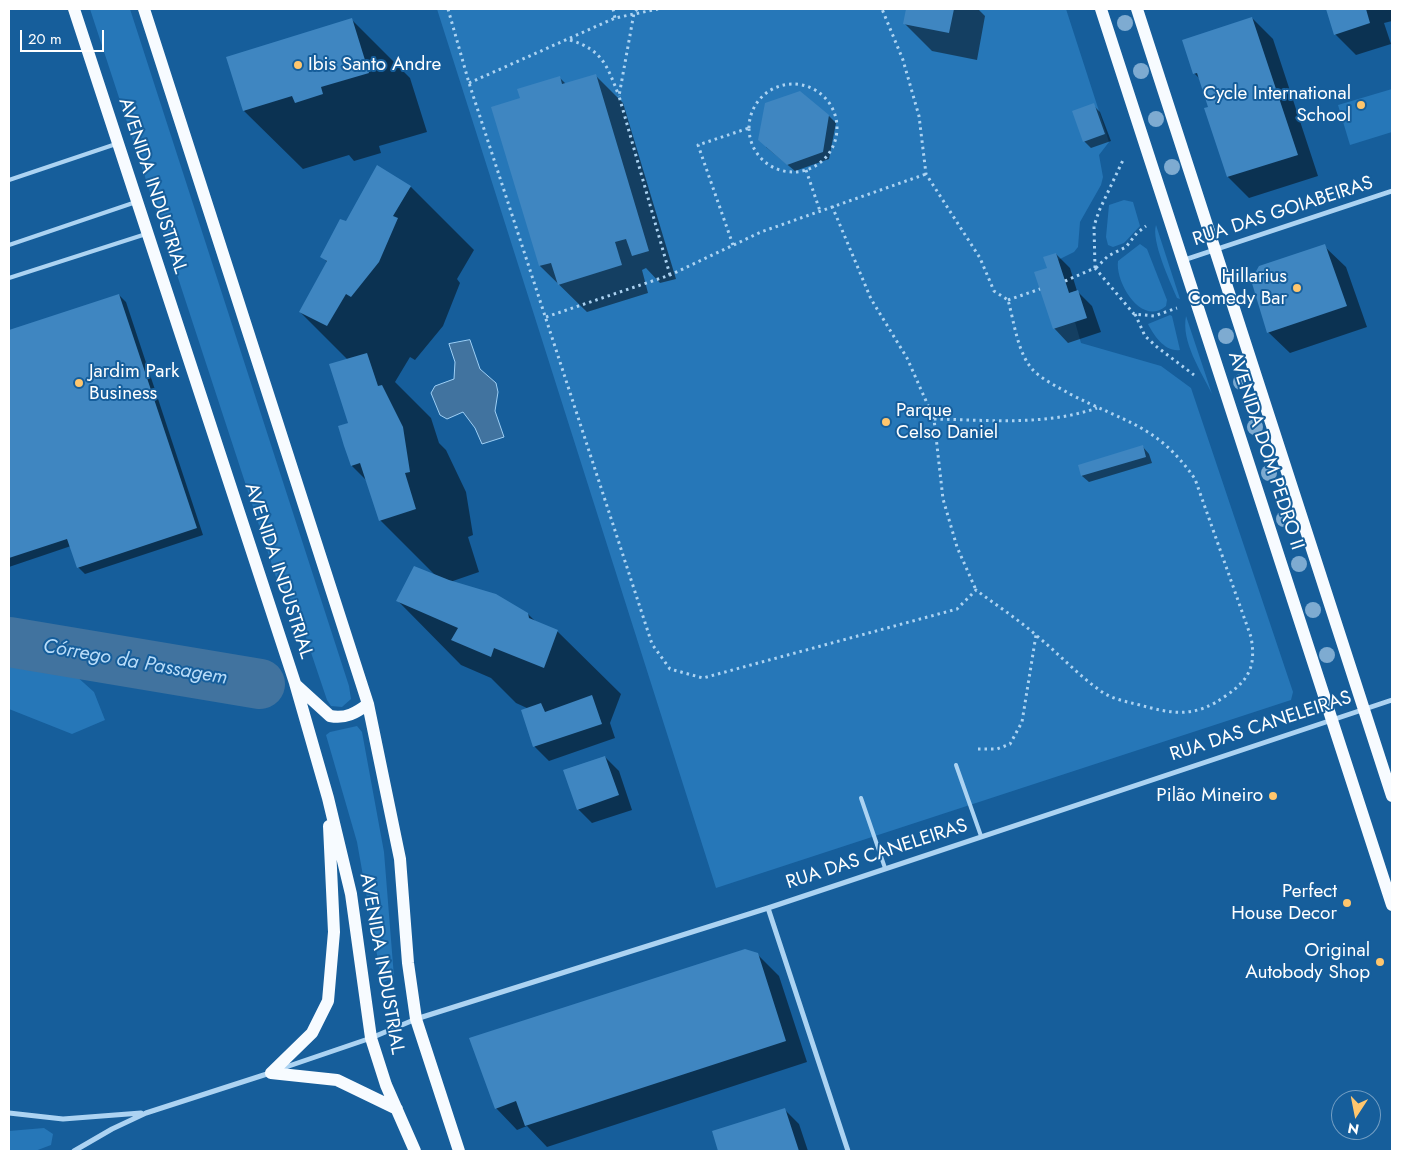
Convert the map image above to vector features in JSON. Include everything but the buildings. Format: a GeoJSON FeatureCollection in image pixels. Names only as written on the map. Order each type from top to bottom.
{"type":"FeatureCollection","features":[{"type":"Feature","properties":{"kind":"main road","name":"AVENIDA INDUSTRIAL"},"geometry":{"type":"LineString","coordinates":[[74,9],[294,683],[328,798],[351,894],[371,1038],[386,1085],[415,1151]]}},
{"type":"Feature","properties":{"kind":"main road","name":"AVENIDA INDUSTRIAL"},"geometry":{"type":"LineString","coordinates":[[144,9],[368,704],[400,859],[408,963],[416,1019],[458,1151]]}},
{"type":"Feature","properties":{"kind":"main road","name":"AVENIDA DOM PEDRO II"},"geometry":{"type":"LineString","coordinates":[[1101,9],[1392,905]]}},
{"type":"Feature","properties":{"kind":"main road","name":"AVENIDA DOM PEDRO II"},"geometry":{"type":"LineString","coordinates":[[1137,9],[1392,796]]}},
{"type":"Feature","properties":{"kind":"main road"},"geometry":{"type":"LineString","coordinates":[[294,683],[330,716],[344,717],[352,715],[368,704]]}},
{"type":"Feature","properties":{"kind":"main road"},"geometry":{"type":"LineString","coordinates":[[271,1073],[312,1033],[328,1001],[334,932],[328,798]]}},
{"type":"Feature","properties":{"kind":"main road"},"geometry":{"type":"LineString","coordinates":[[271,1073],[337,1080],[397,1110]]}},
{"type":"Feature","properties":{"kind":"street","name":"RUA DAS GOIABEIRAS"},"geometry":{"type":"LineString","coordinates":[[1184,260],[1392,191]]}},
{"type":"Feature","properties":{"kind":"street","name":"RUA DAS CANELEIRAS"},"geometry":{"type":"LineString","coordinates":[[146,1113],[271,1073],[371,1038],[416,1019],[768,908],[1392,700]]}},
{"type":"Feature","properties":{"kind":"street"},"geometry":{"type":"LineString","coordinates":[[768,908],[848,1151]]}},
{"type":"Feature","properties":{"kind":"street"},"geometry":{"type":"LineString","coordinates":[[9,1113],[63,1119],[146,1113]]}},
{"type":"Feature","properties":{"kind":"street"},"geometry":{"type":"LineString","coordinates":[[74,1151],[112,1129],[146,1113]]}},
{"type":"Feature","properties":{"kind":"lane"},"geometry":{"type":"LineString","coordinates":[[9,180],[118,144]]}},
{"type":"Feature","properties":{"kind":"lane"},"geometry":{"type":"LineString","coordinates":[[9,245],[138,202]]}},
{"type":"Feature","properties":{"kind":"lane"},"geometry":{"type":"LineString","coordinates":[[9,278],[148,233]]}},
{"type":"Feature","properties":{"kind":"lane"},"geometry":{"type":"LineString","coordinates":[[956,764],[981,836]]}},
{"type":"Feature","properties":{"kind":"lane"},"geometry":{"type":"LineString","coordinates":[[861,798],[884,868]]}},
{"type":"Feature","properties":{"kind":"path"},"geometry":{"type":"LineString","coordinates":[[448,9],[469,83],[652,644],[670,669],[703,678],[957,609],[976,590]]}},
{"type":"Feature","properties":{"kind":"path"},"geometry":{"type":"LineString","coordinates":[[613,9],[615,18]]}},
{"type":"Feature","properties":{"kind":"path"},"geometry":{"type":"LineString","coordinates":[[619,96],[634,13],[637,9]]}},
{"type":"Feature","properties":{"kind":"path"},"geometry":{"type":"LineString","coordinates":[[469,83],[570,40],[615,18],[658,9]]}},
{"type":"Feature","properties":{"kind":"path"},"geometry":{"type":"LineString","coordinates":[[832,206],[871,299],[907,358],[934,419],[943,499],[958,547],[976,590],[1036,634],[1098,689],[1112,698],[1170,713],[1189,712],[1209,706],[1227,696],[1252,669],[1254,654],[1251,637],[1195,479],[1182,461],[1150,432],[1054,385],[1032,369],[1022,350],[1008,300],[994,291],[980,258],[926,174],[920,116],[903,60],[882,9]]}},
{"type":"Feature","properties":{"kind":"path"},"geometry":{"type":"LineString","coordinates":[[570,40],[594,50],[606,64],[619,96],[670,275]]}},
{"type":"Feature","properties":{"kind":"path"},"geometry":{"type":"LineString","coordinates":[[800,84],[814,88],[826,98],[834,110],[838,125],[836,140],[830,153],[820,163],[806,170],[792,172],[779,169],[767,163],[754,147],[749,128],[752,113],[759,100],[771,90],[784,85],[800,84]]}},
{"type":"Feature","properties":{"kind":"path"},"geometry":{"type":"LineString","coordinates":[[733,245],[698,145],[749,128]]}},
{"type":"Feature","properties":{"kind":"path"},"geometry":{"type":"LineString","coordinates":[[1124,158],[1099,210],[1094,226],[1095,268],[1134,314],[1145,336],[1194,374]]}},
{"type":"Feature","properties":{"kind":"path"},"geometry":{"type":"LineString","coordinates":[[806,170],[820,211]]}},
{"type":"Feature","properties":{"kind":"path"},"geometry":{"type":"LineString","coordinates":[[546,317],[670,275],[761,232],[926,174]]}},
{"type":"Feature","properties":{"kind":"path"},"geometry":{"type":"LineString","coordinates":[[1065,281],[1095,268],[1108,256],[1130,244],[1137,233],[1146,226]]}},
{"type":"Feature","properties":{"kind":"path"},"geometry":{"type":"LineString","coordinates":[[1008,300],[1040,289]]}},
{"type":"Feature","properties":{"kind":"path"},"geometry":{"type":"LineString","coordinates":[[1134,314],[1154,316],[1183,306]]}},
{"type":"Feature","properties":{"kind":"path"},"geometry":{"type":"LineString","coordinates":[[934,419],[1050,420],[1075,416],[1098,408]]}},
{"type":"Feature","properties":{"kind":"path"},"geometry":{"type":"LineString","coordinates":[[978,749],[997,749],[1010,744],[1022,722],[1036,634]]}},
{"type":"Feature","properties":{"kind":"shaded area"},"geometry":{"type":"Polygon","coordinates":[[[90,9],[130,9],[349,686],[351,699],[342,707],[331,706],[327,700],[296,608],[276,577],[90,9]]]}},
{"type":"Feature","properties":{"kind":"shaded area","name":"Parque Celso Daniel"},"geometry":{"type":"Polygon","coordinates":[[[437,9],[1066,9],[1109,142],[1099,155],[1103,177],[1101,185],[1080,222],[1078,247],[1074,252],[1058,260],[1069,293],[1078,290],[1087,318],[1075,322],[1081,343],[1161,366],[1191,388],[1293,692],[1291,700],[716,888],[437,9]]]}},
{"type":"Feature","properties":{"kind":"shaded area"},"geometry":{"type":"Polygon","coordinates":[[[1392,89],[1392,132],[1350,145],[1338,105],[1392,89]]]}},
{"type":"Feature","properties":{"kind":"shaded area"},"geometry":{"type":"Polygon","coordinates":[[[1124,200],[1133,202],[1140,226],[1124,243],[1113,247],[1108,245],[1106,237],[1109,205],[1124,200]]]}},
{"type":"Feature","properties":{"kind":"shaded area"},"geometry":{"type":"Polygon","coordinates":[[[1156,225],[1180,299],[1177,298],[1162,261],[1156,241],[1156,225]]]}},
{"type":"Feature","properties":{"kind":"shaded area"},"geometry":{"type":"Polygon","coordinates":[[[1140,244],[1147,249],[1167,300],[1166,306],[1157,311],[1148,311],[1139,307],[1132,300],[1121,280],[1118,270],[1118,261],[1140,244]]]}},
{"type":"Feature","properties":{"kind":"shaded area"},"geometry":{"type":"Polygon","coordinates":[[[1170,315],[1172,316],[1180,350],[1165,346],[1153,333],[1148,324],[1170,315]]]}},
{"type":"Feature","properties":{"kind":"shaded area"},"geometry":{"type":"Polygon","coordinates":[[[1186,316],[1212,394],[1189,346],[1185,326],[1186,316]]]}},
{"type":"Feature","properties":{"kind":"shaded area"},"geometry":{"type":"Polygon","coordinates":[[[470,340],[480,369],[496,383],[498,392],[495,411],[504,437],[482,444],[475,428],[463,412],[447,419],[440,415],[431,393],[435,386],[454,379],[455,362],[449,344],[470,340]]]}},
{"type":"Feature","properties":{"kind":"shaded area"},"geometry":{"type":"Polygon","coordinates":[[[9,629],[104,646],[97,669],[75,675],[94,692],[105,720],[72,734],[9,709],[9,629]]]}},
{"type":"Feature","properties":{"kind":"shaded area"},"geometry":{"type":"Polygon","coordinates":[[[357,726],[362,732],[384,852],[394,977],[382,983],[357,842],[326,735],[330,732],[357,726]]]}},
{"type":"Feature","properties":{"kind":"shaded area"},"geometry":{"type":"Polygon","coordinates":[[[44,1128],[53,1134],[51,1145],[35,1151],[9,1151],[9,1131],[44,1128]]]}},
{"type":"Feature","properties":{"kind":"waterway","name":"Córrego da Passagem"},"geometry":{"type":"LineString","coordinates":[[9,642],[260,684]]}},
{"type":"Feature","properties":{"kind":"place","name":"Ibis Santo Andre"},"geometry":{"type":"Point","coordinates":[298,65]}},
{"type":"Feature","properties":{"kind":"place","name":"Cycle International School"},"geometry":{"type":"Point","coordinates":[1361,105]}},
{"type":"Feature","properties":{"kind":"place","name":"Hillarius Comedy Bar"},"geometry":{"type":"Point","coordinates":[1297,288]}},
{"type":"Feature","properties":{"kind":"place","name":"Jardim Park Business"},"geometry":{"type":"Point","coordinates":[79,383]}},
{"type":"Feature","properties":{"kind":"place","name":"Parque Celso Daniel"},"geometry":{"type":"Point","coordinates":[886,422]}},
{"type":"Feature","properties":{"kind":"place","name":"Pilão Mineiro"},"geometry":{"type":"Point","coordinates":[1273,796]}},
{"type":"Feature","properties":{"kind":"place","name":"Perfect House Decor"},"geometry":{"type":"Point","coordinates":[1347,903]}},
{"type":"Feature","properties":{"kind":"place","name":"Original Autobody Shop"},"geometry":{"type":"Point","coordinates":[1380,962]}}]}
